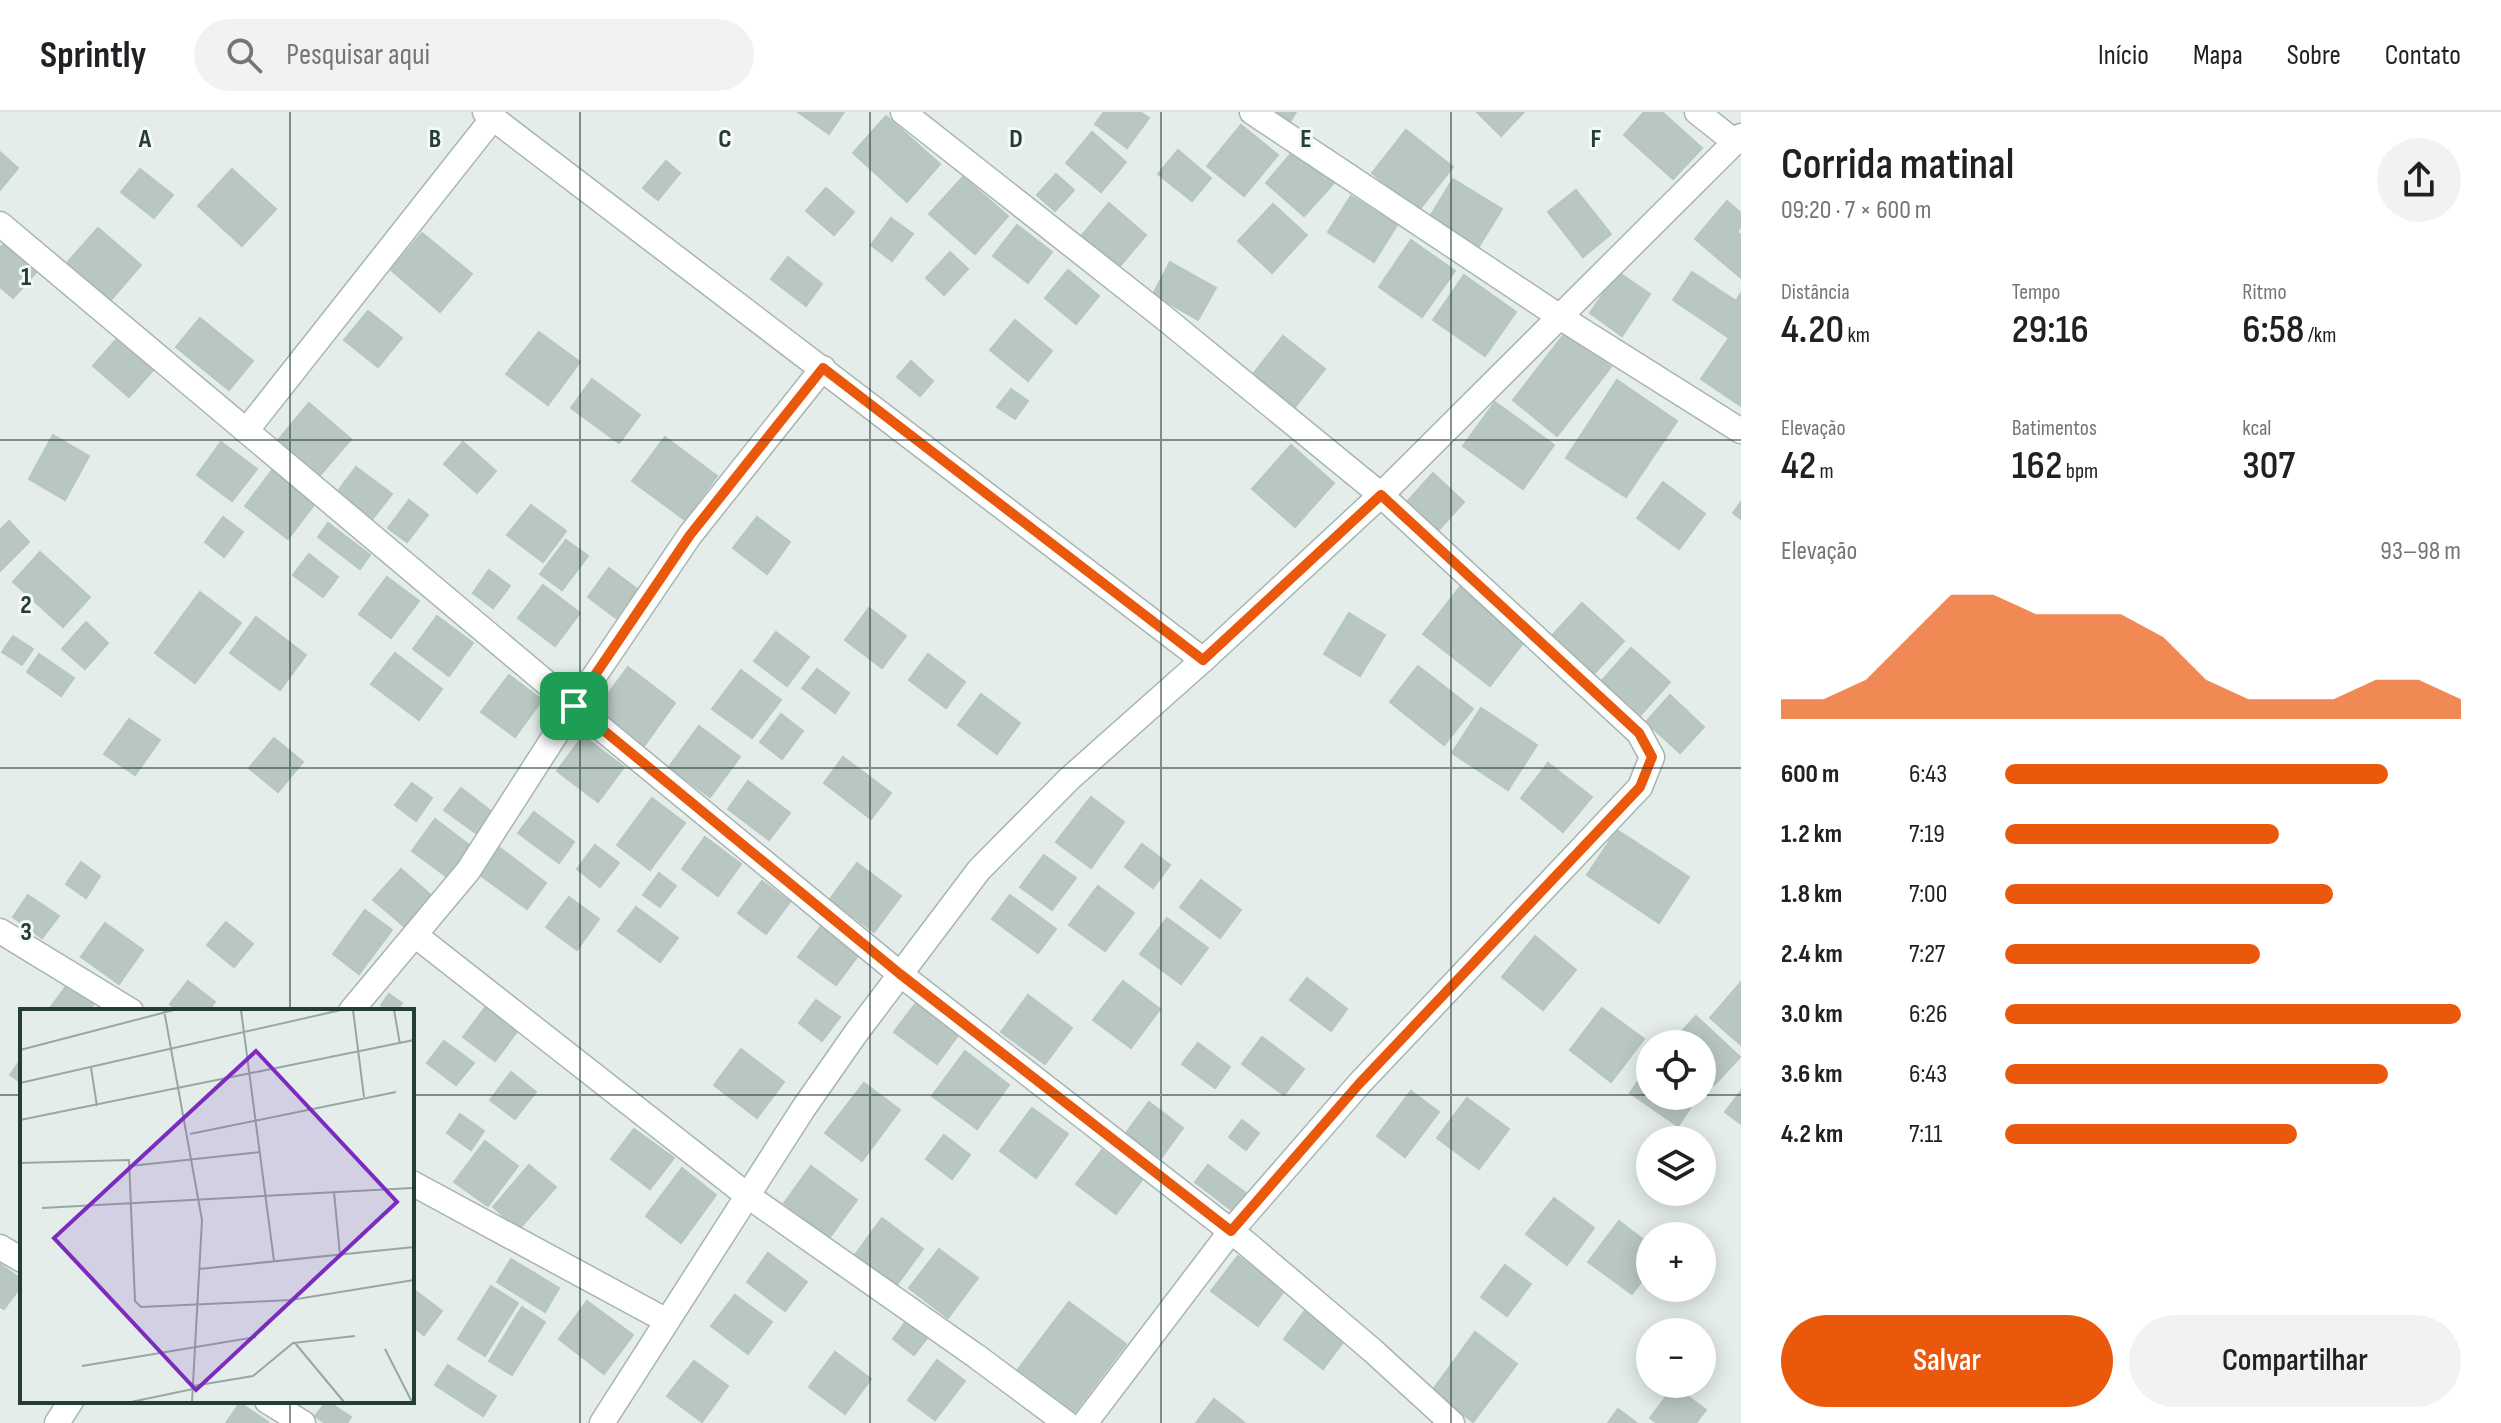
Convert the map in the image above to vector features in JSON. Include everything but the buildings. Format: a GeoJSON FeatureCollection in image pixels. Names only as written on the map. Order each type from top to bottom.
{"type":"FeatureCollection","features":[{"type":"Feature","properties":{"kind":"street"},"geometry":{"type":"LineString","coordinates":[[903,112],[1162,316],[1381,495],[1639,733],[1652,757],[1640,787],[1359,1084],[1231,1231],[1085,1423]]}},
{"type":"Feature","properties":{"kind":"street"},"geometry":{"type":"LineString","coordinates":[[1252,112],[1560,317],[1741,431]]}},
{"type":"Feature","properties":{"kind":"street"},"geometry":{"type":"LineString","coordinates":[[602,1423],[803,1109],[979,870],[1069,779],[1381,495],[1738,139],[1697,112]]}},
{"type":"Feature","properties":{"kind":"street"},"geometry":{"type":"LineString","coordinates":[[246,431],[489,115],[1203,660]]}},
{"type":"Feature","properties":{"kind":"street"},"geometry":{"type":"LineString","coordinates":[[0,224],[574,706],[900,974],[1231,1231],[1372,1350],[1452,1423]]}},
{"type":"Feature","properties":{"kind":"street"},"geometry":{"type":"LineString","coordinates":[[353,1009],[468,871],[574,706],[690,535],[823,368]]}},
{"type":"Feature","properties":{"kind":"street"},"geometry":{"type":"LineString","coordinates":[[0,931],[128,1009]]}},
{"type":"Feature","properties":{"kind":"street"},"geometry":{"type":"LineString","coordinates":[[415,935],[748,1196],[1066,1423]]}},
{"type":"Feature","properties":{"kind":"street"},"geometry":{"type":"LineString","coordinates":[[414,1184],[667,1321]]}},
{"type":"Feature","properties":{"kind":"street"},"geometry":{"type":"LineString","coordinates":[[0,1247],[20,1259]]}},
{"type":"Feature","properties":{"kind":"street"},"geometry":{"type":"LineString","coordinates":[[57,1423],[70,1403]]}},
{"type":"Feature","properties":{"kind":"street"},"geometry":{"type":"LineString","coordinates":[[270,1403],[303,1423]]}},
{"type":"Feature","properties":{"kind":"route"},"geometry":{"type":"LineString","coordinates":[[823,368],[1203,660],[1381,495],[1639,733],[1652,757],[1640,787],[1359,1084],[1231,1231],[900,974],[574,706],[690,535],[823,368]]}}]}
